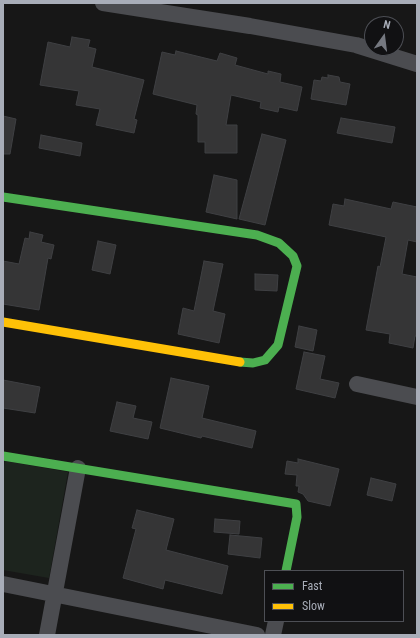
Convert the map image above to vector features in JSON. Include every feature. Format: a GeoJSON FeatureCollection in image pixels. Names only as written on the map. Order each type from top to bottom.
{"type":"FeatureCollection","features":[{"type":"Feature","properties":{"kind":"street"},"geometry":{"type":"LineString","coordinates":[[103,3],[250,26],[356,45],[417,64]]}},
{"type":"Feature","properties":{"kind":"street"},"geometry":{"type":"LineString","coordinates":[[3,197],[256,234],[279,243],[293,256],[297,266],[278,345],[265,360],[253,363],[235,362],[3,322]]}},
{"type":"Feature","properties":{"kind":"street"},"geometry":{"type":"LineString","coordinates":[[356,384],[417,397]]}},
{"type":"Feature","properties":{"kind":"street"},"geometry":{"type":"LineString","coordinates":[[3,456],[296,504],[297,517],[286,570]]}},
{"type":"Feature","properties":{"kind":"street"},"geometry":{"type":"LineString","coordinates":[[47,635],[78,468]]}},
{"type":"Feature","properties":{"kind":"street"},"geometry":{"type":"LineString","coordinates":[[3,584],[257,635]]}},
{"type":"Feature","properties":{"kind":"street"},"geometry":{"type":"LineString","coordinates":[[273,635],[276,622]]}},
{"type":"Feature","properties":{"kind":"shaded area"},"geometry":{"type":"Polygon","coordinates":[[[5,461],[68,472],[49,578],[3,570],[3,470],[5,461]]]}},
{"type":"Feature","properties":{"kind":"building"},"geometry":{"type":"Polygon","coordinates":[[[72,37],[90,40],[88,47],[96,49],[92,67],[144,80],[134,119],[137,120],[134,133],[96,125],[100,109],[76,105],[79,91],[40,85],[48,42],[70,47],[72,37]]]}},
{"type":"Feature","properties":{"kind":"building"},"geometry":{"type":"Polygon","coordinates":[[[176,51],[217,61],[220,53],[237,58],[235,65],[268,74],[268,71],[281,74],[280,82],[302,87],[297,111],[279,107],[278,112],[260,108],[261,102],[231,95],[226,125],[237,125],[237,153],[205,153],[205,142],[198,142],[198,115],[196,114],[197,105],[153,94],[162,52],[175,55],[176,51]]]}},
{"type":"Feature","properties":{"kind":"building"},"geometry":{"type":"Polygon","coordinates":[[[328,75],[339,77],[340,82],[350,84],[346,105],[311,99],[314,80],[321,81],[322,77],[328,78],[328,75]]]}},
{"type":"Feature","properties":{"kind":"building"},"geometry":{"type":"Polygon","coordinates":[[[3,116],[16,119],[10,154],[3,154],[3,116]]]}},
{"type":"Feature","properties":{"kind":"building"},"geometry":{"type":"Polygon","coordinates":[[[341,118],[395,127],[392,143],[337,133],[341,118]]]}},
{"type":"Feature","properties":{"kind":"building"},"geometry":{"type":"Polygon","coordinates":[[[262,134],[286,140],[265,225],[239,219],[262,134]]]}},
{"type":"Feature","properties":{"kind":"building"},"geometry":{"type":"Polygon","coordinates":[[[41,135],[82,143],[80,156],[39,148],[41,135]]]}},
{"type":"Feature","properties":{"kind":"building"},"geometry":{"type":"Polygon","coordinates":[[[214,175],[237,180],[237,219],[206,212],[214,175]]]}},
{"type":"Feature","properties":{"kind":"building"},"geometry":{"type":"Polygon","coordinates":[[[345,199],[391,209],[393,202],[417,207],[417,242],[408,240],[402,274],[417,277],[417,336],[415,336],[413,348],[389,343],[390,334],[366,330],[378,266],[380,267],[386,237],[329,225],[333,204],[344,206],[345,199]]]}},
{"type":"Feature","properties":{"kind":"building"},"geometry":{"type":"Polygon","coordinates":[[[30,232],[43,235],[41,242],[54,245],[51,259],[48,258],[39,310],[3,304],[3,261],[19,264],[25,238],[29,239],[30,232]]]}},
{"type":"Feature","properties":{"kind":"building"},"geometry":{"type":"Polygon","coordinates":[[[98,241],[116,245],[110,274],[92,270],[98,241]]]}},
{"type":"Feature","properties":{"kind":"building"},"geometry":{"type":"Polygon","coordinates":[[[204,261],[223,264],[213,311],[225,314],[219,343],[178,334],[183,308],[194,311],[204,261]]]}},
{"type":"Feature","properties":{"kind":"building"},"geometry":{"type":"Polygon","coordinates":[[[255,274],[278,275],[277,291],[255,290],[255,274]]]}},
{"type":"Feature","properties":{"kind":"building"},"geometry":{"type":"Polygon","coordinates":[[[299,326],[317,330],[313,351],[295,347],[299,326]]]}},
{"type":"Feature","properties":{"kind":"building"},"geometry":{"type":"Polygon","coordinates":[[[304,352],[325,356],[320,379],[339,383],[335,398],[296,389],[304,352]]]}},
{"type":"Feature","properties":{"kind":"building"},"geometry":{"type":"Polygon","coordinates":[[[171,378],[209,386],[202,418],[256,431],[252,448],[160,428],[171,378]]]}},
{"type":"Feature","properties":{"kind":"building"},"geometry":{"type":"Polygon","coordinates":[[[3,380],[40,387],[35,413],[3,408],[3,380]]]}},
{"type":"Feature","properties":{"kind":"building"},"geometry":{"type":"Polygon","coordinates":[[[117,402],[136,406],[133,418],[152,422],[148,439],[110,431],[117,402]]]}},
{"type":"Feature","properties":{"kind":"building"},"geometry":{"type":"Polygon","coordinates":[[[298,459],[339,469],[330,506],[308,501],[303,494],[298,492],[299,486],[296,486],[297,475],[285,474],[287,461],[298,463],[298,459]]]}},
{"type":"Feature","properties":{"kind":"building"},"geometry":{"type":"Polygon","coordinates":[[[371,478],[396,484],[392,501],[367,495],[371,478]]]}},
{"type":"Feature","properties":{"kind":"building"},"geometry":{"type":"Polygon","coordinates":[[[137,510],[174,519],[166,550],[228,566],[222,594],[165,580],[163,589],[123,578],[136,529],[132,528],[137,510]]]}},
{"type":"Feature","properties":{"kind":"building"},"geometry":{"type":"Polygon","coordinates":[[[215,519],[240,521],[239,534],[214,532],[215,519]]]}},
{"type":"Feature","properties":{"kind":"building"},"geometry":{"type":"Polygon","coordinates":[[[230,535],[262,538],[260,558],[228,554],[230,535]]]}},
{"type":"Feature","properties":{"kind":"traffic: fast"},"geometry":{"type":"LineString","coordinates":[[3,197],[257,235],[279,243],[293,256],[297,266],[278,345],[265,360],[253,363],[240,362]]}},
{"type":"Feature","properties":{"kind":"traffic: fast"},"geometry":{"type":"LineString","coordinates":[[3,456],[296,504],[297,517],[286,570]]}},
{"type":"Feature","properties":{"kind":"traffic: slow"},"geometry":{"type":"LineString","coordinates":[[3,322],[240,362]]}}]}
